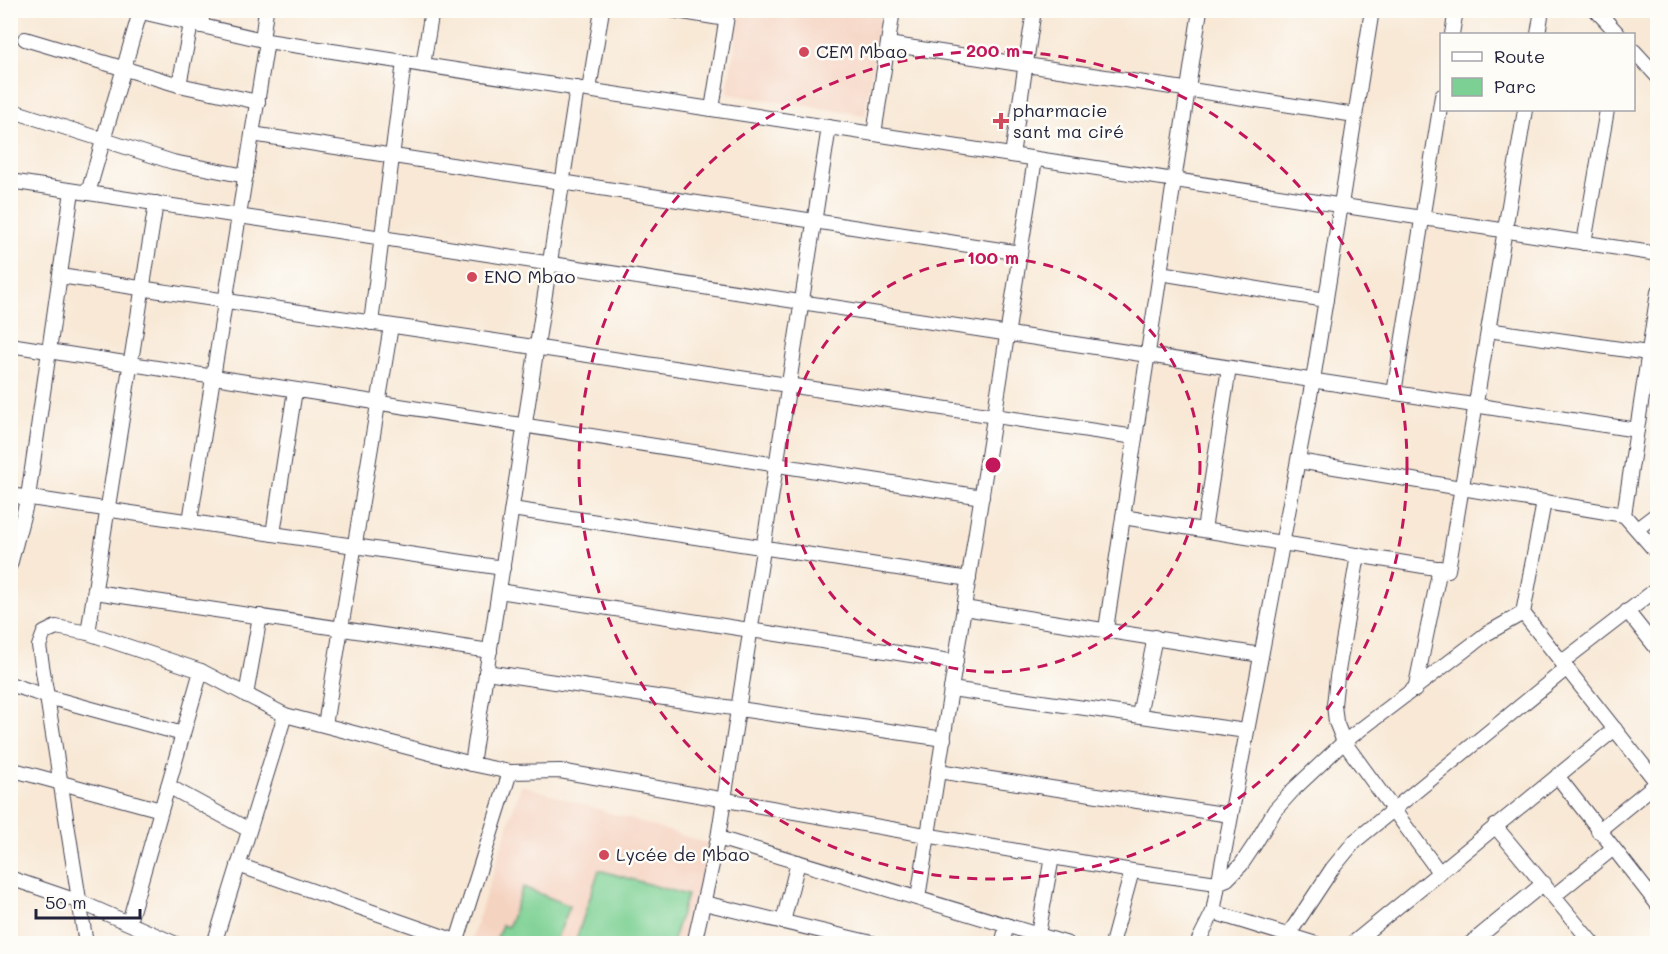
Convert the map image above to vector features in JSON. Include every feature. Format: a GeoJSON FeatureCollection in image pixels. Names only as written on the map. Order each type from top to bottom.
{"type":"FeatureCollection","features":[{"type":"Feature","properties":{"kind":"street"},"geometry":{"type":"LineString","coordinates":[[179,85],[196,25],[203,10]]}},
{"type":"Feature","properties":{"kind":"street"},"geometry":{"type":"LineString","coordinates":[[190,522],[258,102],[267,10]]}},
{"type":"Feature","properties":{"kind":"street"},"geometry":{"type":"LineString","coordinates":[[423,65],[432,10]]}},
{"type":"Feature","properties":{"kind":"street"},"geometry":{"type":"LineString","coordinates":[[472,764],[562,182],[602,10]]}},
{"type":"Feature","properties":{"kind":"street"},"geometry":{"type":"LineString","coordinates":[[671,10],[727,15],[712,109]]}},
{"type":"Feature","properties":{"kind":"street"},"geometry":{"type":"LineString","coordinates":[[874,134],[893,10]]}},
{"type":"Feature","properties":{"kind":"street"},"geometry":{"type":"LineString","coordinates":[[1012,155],[1034,10]]}},
{"type":"Feature","properties":{"kind":"street"},"geometry":{"type":"LineString","coordinates":[[1106,629],[1200,10]]}},
{"type":"Feature","properties":{"kind":"street"},"geometry":{"type":"LineString","coordinates":[[1197,944],[1213,912],[1298,462],[1372,10]]}},
{"type":"Feature","properties":{"kind":"street"},"geometry":{"type":"LineString","coordinates":[[1452,33],[1456,10]]}},
{"type":"Feature","properties":{"kind":"street"},"geometry":{"type":"LineString","coordinates":[[1538,33],[1542,10]]}},
{"type":"Feature","properties":{"kind":"street"},"geometry":{"type":"LineString","coordinates":[[1596,10],[1617,33]]}},
{"type":"Feature","properties":{"kind":"street"},"geometry":{"type":"LineString","coordinates":[[88,193],[124,68],[136,11],[265,40],[1658,254]]}},
{"type":"Feature","properties":{"kind":"street"},"geometry":{"type":"LineString","coordinates":[[25,39],[179,85],[258,102]]}},
{"type":"Feature","properties":{"kind":"street"},"geometry":{"type":"LineString","coordinates":[[888,44],[1355,115]]}},
{"type":"Feature","properties":{"kind":"street"},"geometry":{"type":"LineString","coordinates":[[1635,52],[1658,77]]}},
{"type":"Feature","properties":{"kind":"street"},"geometry":{"type":"LineString","coordinates":[[370,323],[404,62]]}},
{"type":"Feature","properties":{"kind":"street"},"geometry":{"type":"LineString","coordinates":[[1394,393],[1440,108]]}},
{"type":"Feature","properties":{"kind":"street"},"geometry":{"type":"LineString","coordinates":[[10,110],[173,162],[246,176]]}},
{"type":"Feature","properties":{"kind":"street"},"geometry":{"type":"LineString","coordinates":[[1123,517],[1448,570],[1525,111]]}},
{"type":"Feature","properties":{"kind":"street"},"geometry":{"type":"LineString","coordinates":[[1584,243],[1607,111]]}},
{"type":"Feature","properties":{"kind":"street"},"geometry":{"type":"LineString","coordinates":[[694,944],[718,838],[829,127]]}},
{"type":"Feature","properties":{"kind":"street"},"geometry":{"type":"LineString","coordinates":[[252,134],[1020,253]]}},
{"type":"Feature","properties":{"kind":"street"},"geometry":{"type":"LineString","coordinates":[[918,898],[1035,159]]}},
{"type":"Feature","properties":{"kind":"street"},"geometry":{"type":"LineString","coordinates":[[10,181],[1637,430]]}},
{"type":"Feature","properties":{"kind":"street"},"geometry":{"type":"LineString","coordinates":[[10,565],[28,497],[72,190]]}},
{"type":"Feature","properties":{"kind":"street"},"geometry":{"type":"LineString","coordinates":[[88,633],[156,203]]}},
{"type":"Feature","properties":{"kind":"street"},"geometry":{"type":"LineString","coordinates":[[1160,273],[1326,300]]}},
{"type":"Feature","properties":{"kind":"street"},"geometry":{"type":"LineString","coordinates":[[60,276],[1135,437]]}},
{"type":"Feature","properties":{"kind":"street"},"geometry":{"type":"LineString","coordinates":[[1624,515],[1637,430],[1653,354],[1658,292]]}},
{"type":"Feature","properties":{"kind":"street"},"geometry":{"type":"LineString","coordinates":[[325,725],[391,326]]}},
{"type":"Feature","properties":{"kind":"street"},"geometry":{"type":"LineString","coordinates":[[1488,330],[1653,354]]}},
{"type":"Feature","properties":{"kind":"street"},"geometry":{"type":"LineString","coordinates":[[10,345],[982,497]]}},
{"type":"Feature","properties":{"kind":"street"},"geometry":{"type":"LineString","coordinates":[[1204,530],[1230,368]]}},
{"type":"Feature","properties":{"kind":"street"},"geometry":{"type":"LineString","coordinates":[[273,534],[295,390]]}},
{"type":"Feature","properties":{"kind":"street"},"geometry":{"type":"LineString","coordinates":[[1298,462],[1624,515],[1658,554]]}},
{"type":"Feature","properties":{"kind":"street"},"geometry":{"type":"LineString","coordinates":[[10,495],[502,568]]}},
{"type":"Feature","properties":{"kind":"street"},"geometry":{"type":"LineString","coordinates":[[1544,502],[1523,613],[1655,776],[1598,831]]}},
{"type":"Feature","properties":{"kind":"street"},"geometry":{"type":"LineString","coordinates":[[512,509],[969,579]]}},
{"type":"Feature","properties":{"kind":"street"},"geometry":{"type":"LineString","coordinates":[[1637,529],[1658,513]]}},
{"type":"Feature","properties":{"kind":"street"},"geometry":{"type":"LineString","coordinates":[[1358,555],[1337,677],[1334,705],[1336,722],[1344,742],[1439,872]]}},
{"type":"Feature","properties":{"kind":"street"},"geometry":{"type":"LineString","coordinates":[[1415,690],[1440,568]]}},
{"type":"Feature","properties":{"kind":"street"},"geometry":{"type":"LineString","coordinates":[[1288,934],[1344,853],[1365,832],[1627,611],[1658,588]]}},
{"type":"Feature","properties":{"kind":"street"},"geometry":{"type":"LineString","coordinates":[[499,591],[956,662]]}},
{"type":"Feature","properties":{"kind":"street"},"geometry":{"type":"LineString","coordinates":[[95,592],[490,651]]}},
{"type":"Feature","properties":{"kind":"street"},"geometry":{"type":"LineString","coordinates":[[964,608],[1261,655]]}},
{"type":"Feature","properties":{"kind":"street"},"geometry":{"type":"LineString","coordinates":[[1627,611],[1658,650]]}},
{"type":"Feature","properties":{"kind":"street"},"geometry":{"type":"LineString","coordinates":[[86,944],[39,646],[44,633],[56,627],[88,633],[201,671],[285,715],[472,764],[510,772],[560,771],[1132,871],[1217,883],[1227,879],[1241,865],[1275,810],[1344,742],[1486,634],[1523,613]]}},
{"type":"Feature","properties":{"kind":"street"},"geometry":{"type":"LineString","coordinates":[[246,695],[260,616]]}},
{"type":"Feature","properties":{"kind":"street"},"geometry":{"type":"LineString","coordinates":[[1138,716],[1155,637]]}},
{"type":"Feature","properties":{"kind":"street"},"geometry":{"type":"LineString","coordinates":[[129,922],[201,671]]}},
{"type":"Feature","properties":{"kind":"street"},"geometry":{"type":"LineString","coordinates":[[486,672],[944,739]]}},
{"type":"Feature","properties":{"kind":"street"},"geometry":{"type":"LineString","coordinates":[[10,684],[48,697],[183,734]]}},
{"type":"Feature","properties":{"kind":"street"},"geometry":{"type":"LineString","coordinates":[[951,689],[1246,731]]}},
{"type":"Feature","properties":{"kind":"street"},"geometry":{"type":"LineString","coordinates":[[214,944],[285,715]]}},
{"type":"Feature","properties":{"kind":"street"},"geometry":{"type":"LineString","coordinates":[[1352,944],[1615,729]]}},
{"type":"Feature","properties":{"kind":"street"},"geometry":{"type":"LineString","coordinates":[[10,769],[161,810]]}},
{"type":"Feature","properties":{"kind":"street"},"geometry":{"type":"LineString","coordinates":[[938,771],[1230,815]]}},
{"type":"Feature","properties":{"kind":"street"},"geometry":{"type":"LineString","coordinates":[[238,865],[456,942],[510,772]]}},
{"type":"Feature","properties":{"kind":"street"},"geometry":{"type":"LineString","coordinates":[[1558,777],[1658,905]]}},
{"type":"Feature","properties":{"kind":"street"},"geometry":{"type":"LineString","coordinates":[[168,786],[249,830]]}},
{"type":"Feature","properties":{"kind":"street"},"geometry":{"type":"LineString","coordinates":[[1495,826],[1593,944]]}},
{"type":"Feature","properties":{"kind":"street"},"geometry":{"type":"LineString","coordinates":[[718,838],[1068,944]]}},
{"type":"Feature","properties":{"kind":"street"},"geometry":{"type":"LineString","coordinates":[[1554,896],[1612,849]]}},
{"type":"Feature","properties":{"kind":"street"},"geometry":{"type":"LineString","coordinates":[[1038,934],[1052,857]]}},
{"type":"Feature","properties":{"kind":"street"},"geometry":{"type":"LineString","coordinates":[[783,922],[798,862]]}},
{"type":"Feature","properties":{"kind":"street"},"geometry":{"type":"LineString","coordinates":[[1112,944],[1132,871]]}},
{"type":"Feature","properties":{"kind":"street"},"geometry":{"type":"LineString","coordinates":[[10,878],[80,902],[176,944]]}},
{"type":"Feature","properties":{"kind":"street"},"geometry":{"type":"LineString","coordinates":[[1477,941],[1544,883]]}},
{"type":"Feature","properties":{"kind":"street"},"geometry":{"type":"LineString","coordinates":[[704,903],[868,943]]}},
{"type":"Feature","properties":{"kind":"street"},"geometry":{"type":"LineString","coordinates":[[1213,912],[1316,944]]}},
{"type":"Feature","properties":{"kind":"street"},"geometry":{"type":"LineString","coordinates":[[1002,944],[1007,925]]}},
{"type":"Feature","properties":{"kind":"shaded area","name":"CEM Mbao"},"geometry":{"type":"Polygon","coordinates":[[[740,11],[881,11],[865,115],[727,94],[740,11]]]}},
{"type":"Feature","properties":{"kind":"shaded area","name":"Lycée de Mbao"},"geometry":{"type":"Polygon","coordinates":[[[521,785],[710,844],[691,943],[470,944],[521,785]]]}},
{"type":"Feature","properties":{"kind":"green space"},"geometry":{"type":"Polygon","coordinates":[[[599,870],[687,895],[672,943],[575,943],[599,870]]]}},
{"type":"Feature","properties":{"kind":"green space"},"geometry":{"type":"Polygon","coordinates":[[[523,887],[570,906],[555,943],[495,943],[502,925],[508,927],[523,887]]]}},
{"type":"Feature","properties":{"kind":"place","name":"CEM Mbao"},"geometry":{"type":"Point","coordinates":[804,52]}},
{"type":"Feature","properties":{"kind":"place","name":"pharmacie sant ma ciré"},"geometry":{"type":"Point","coordinates":[1001,121]}},
{"type":"Feature","properties":{"kind":"place","name":"ENO Mbao"},"geometry":{"type":"Point","coordinates":[472,277]}},
{"type":"Feature","properties":{"kind":"place","name":"Lycée de Mbao"},"geometry":{"type":"Point","coordinates":[604,855]}}]}
